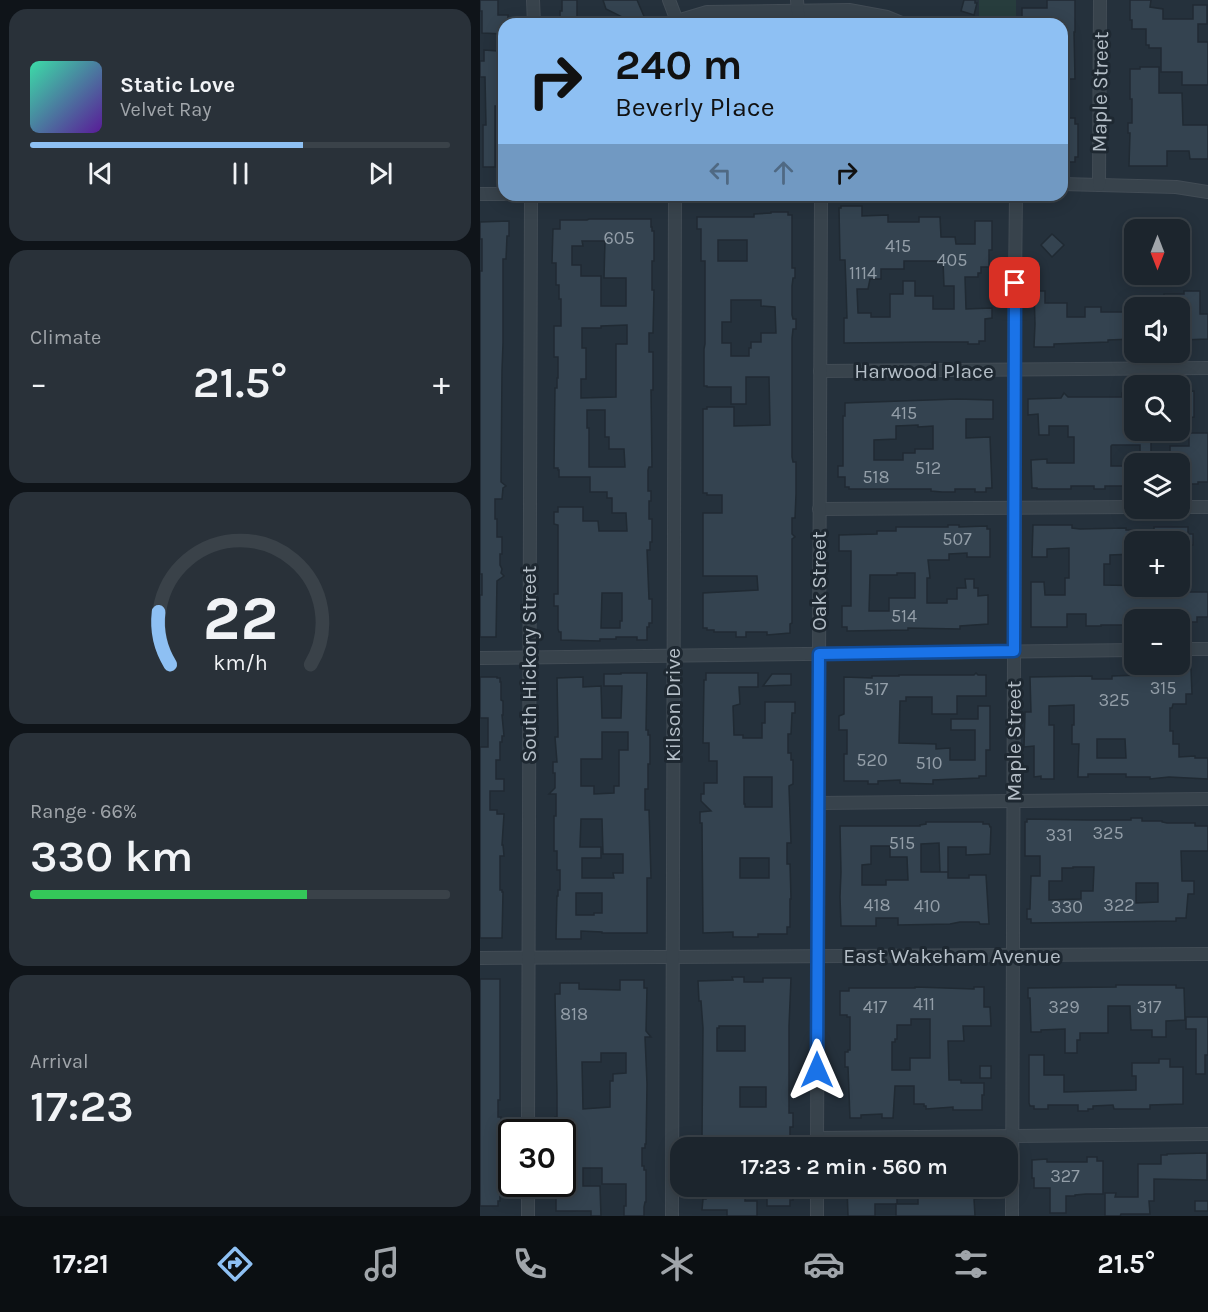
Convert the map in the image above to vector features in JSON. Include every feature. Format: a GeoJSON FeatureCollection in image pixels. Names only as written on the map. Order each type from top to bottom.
{"type":"FeatureCollection","features":[{"type":"Feature","properties":{"kind":"street"},"geometry":{"type":"LineString","coordinates":[[533,0],[534,18]]}},
{"type":"Feature","properties":{"kind":"street"},"geometry":{"type":"LineString","coordinates":[[669,0],[676,18]]}},
{"type":"Feature","properties":{"kind":"street","name":"Maple Street"},"geometry":{"type":"LineString","coordinates":[[1099,184],[1100,0]]}},
{"type":"Feature","properties":{"kind":"street"},"geometry":{"type":"LineString","coordinates":[[687,18],[707,12],[797,5],[849,10],[889,18]]}},
{"type":"Feature","properties":{"kind":"street"},"geometry":{"type":"LineString","coordinates":[[1068,184],[1176,187],[1208,192]]}},
{"type":"Feature","properties":{"kind":"street"},"geometry":{"type":"LineString","coordinates":[[480,194],[498,194]]}},
{"type":"Feature","properties":{"kind":"street","name":"South Hickory Street"},"geometry":{"type":"LineString","coordinates":[[528,1119],[531,201]]}},
{"type":"Feature","properties":{"kind":"street","name":"Kilson Drive"},"geometry":{"type":"LineString","coordinates":[[672,1216],[675,201]]}},
{"type":"Feature","properties":{"kind":"street","name":"Oak Street"},"geometry":{"type":"LineString","coordinates":[[817,1137],[821,201]]}},
{"type":"Feature","properties":{"kind":"street","name":"Maple Street"},"geometry":{"type":"LineString","coordinates":[[1012,1216],[1016,201]]}},
{"type":"Feature","properties":{"kind":"street","name":"Harwood Place"},"geometry":{"type":"LineString","coordinates":[[820,371],[1208,368]]}},
{"type":"Feature","properties":{"kind":"street"},"geometry":{"type":"LineString","coordinates":[[819,508],[1124,507]]}},
{"type":"Feature","properties":{"kind":"street"},"geometry":{"type":"LineString","coordinates":[[1190,507],[1208,507]]}},
{"type":"Feature","properties":{"kind":"street"},"geometry":{"type":"LineString","coordinates":[[1190,649],[1208,649]]}},
{"type":"Feature","properties":{"kind":"street"},"geometry":{"type":"LineString","coordinates":[[480,658],[1124,650]]}},
{"type":"Feature","properties":{"kind":"street"},"geometry":{"type":"LineString","coordinates":[[818,803],[1208,799]]}},
{"type":"Feature","properties":{"kind":"street","name":"East Wakeham Avenue"},"geometry":{"type":"LineString","coordinates":[[480,958],[1208,954]]}},
{"type":"Feature","properties":{"kind":"street"},"geometry":{"type":"LineString","coordinates":[[985,1137],[1208,1134]]}},
{"type":"Feature","properties":{"kind":"street"},"geometry":{"type":"LineString","coordinates":[[528,1197],[528,1216]]}},
{"type":"Feature","properties":{"kind":"street"},"geometry":{"type":"LineString","coordinates":[[817,1197],[817,1216]]}},
{"type":"Feature","properties":{"kind":"green space"},"geometry":{"type":"Polygon","coordinates":[[[979,0],[1016,0],[1016,18],[979,18],[979,0]]]}},
{"type":"Feature","properties":{"kind":"building"},"geometry":{"type":"Polygon","coordinates":[[[480,0],[498,0],[498,15],[508,15],[508,18],[498,18],[498,34],[482,33],[482,11],[480,11],[480,0]]]}},
{"type":"Feature","properties":{"kind":"building"},"geometry":{"type":"Polygon","coordinates":[[[562,0],[577,0],[577,18],[560,18],[560,11],[562,11],[562,0]]]}},
{"type":"Feature","properties":{"kind":"building"},"geometry":{"type":"Polygon","coordinates":[[[603,0],[637,0],[645,18],[624,18],[606,9],[603,0]]]}},
{"type":"Feature","properties":{"kind":"building"},"geometry":{"type":"Polygon","coordinates":[[[964,0],[975,0],[977,3],[974,15],[961,11],[964,0]]]}},
{"type":"Feature","properties":{"kind":"building"},"geometry":{"type":"Polygon","coordinates":[[[1047,0],[1075,0],[1075,79],[1068,79],[1068,18],[1022,18],[1022,8],[1047,8],[1047,0]]]}},
{"type":"Feature","properties":{"kind":"building"},"geometry":{"type":"Polygon","coordinates":[[[1130,0],[1151,0],[1150,7],[1163,9],[1163,19],[1193,19],[1193,5],[1207,5],[1207,24],[1198,24],[1198,42],[1208,42],[1208,85],[1182,85],[1182,72],[1161,72],[1161,48],[1149,48],[1149,45],[1146,45],[1146,29],[1132,29],[1130,0]]]}},
{"type":"Feature","properties":{"kind":"building"},"geometry":{"type":"Polygon","coordinates":[[[484,50],[498,51],[495,167],[483,167],[483,125],[486,125],[485,77],[480,77],[480,61],[484,61],[484,50]]]}},
{"type":"Feature","properties":{"kind":"building"},"geometry":{"type":"Polygon","coordinates":[[[1140,67],[1159,67],[1159,93],[1182,93],[1183,125],[1208,125],[1208,159],[1190,159],[1189,151],[1167,151],[1167,166],[1129,166],[1128,123],[1132,123],[1130,69],[1140,69],[1140,67]]]}},
{"type":"Feature","properties":{"kind":"building"},"geometry":{"type":"Polygon","coordinates":[[[1068,118],[1075,118],[1075,124],[1078,124],[1078,157],[1075,157],[1075,162],[1068,162],[1068,118]]]}},
{"type":"Feature","properties":{"kind":"building"},"geometry":{"type":"Polygon","coordinates":[[[841,206],[862,206],[862,216],[888,215],[888,222],[919,222],[919,217],[940,217],[941,237],[955,237],[956,244],[975,244],[975,221],[992,221],[992,250],[989,250],[989,267],[981,267],[978,277],[965,277],[966,309],[992,308],[992,318],[985,319],[985,341],[979,341],[979,344],[968,344],[968,342],[844,343],[844,318],[847,318],[845,260],[840,260],[839,208],[841,206]],[[904,261],[904,269],[881,269],[881,279],[870,279],[868,289],[857,289],[858,313],[871,313],[871,317],[890,317],[890,294],[903,294],[903,281],[915,281],[915,296],[933,296],[933,309],[954,309],[954,286],[944,286],[943,261],[904,261]]]}},
{"type":"Feature","properties":{"kind":"building"},"geometry":{"type":"Polygon","coordinates":[[[788,212],[788,215],[792,215],[792,268],[795,268],[792,286],[792,315],[793,319],[796,319],[796,329],[793,329],[792,338],[792,457],[793,462],[796,462],[796,494],[795,518],[792,518],[792,534],[795,537],[792,539],[792,623],[790,633],[767,635],[767,632],[746,632],[746,637],[736,637],[736,632],[714,632],[714,630],[703,628],[703,593],[758,590],[757,576],[703,576],[703,513],[722,513],[722,495],[703,493],[703,409],[734,407],[734,426],[770,425],[769,377],[746,377],[746,404],[731,404],[731,387],[704,386],[705,261],[701,261],[701,229],[697,229],[697,217],[754,217],[754,214],[788,212]],[[718,240],[718,261],[747,261],[747,240],[718,240]],[[731,300],[731,322],[722,322],[722,343],[731,343],[731,356],[749,356],[751,342],[761,342],[761,333],[776,333],[775,307],[761,306],[761,300],[731,300]]]}},
{"type":"Feature","properties":{"kind":"building"},"geometry":{"type":"Polygon","coordinates":[[[651,219],[652,231],[654,231],[653,333],[649,333],[649,352],[653,352],[652,467],[648,470],[648,491],[651,491],[649,519],[652,519],[652,542],[650,542],[650,550],[647,550],[652,623],[649,623],[647,627],[647,640],[637,640],[637,637],[616,637],[616,639],[600,639],[600,641],[561,640],[561,632],[558,629],[558,606],[554,606],[554,594],[558,594],[558,525],[554,524],[554,512],[558,512],[558,507],[583,507],[583,521],[598,521],[599,531],[627,531],[626,513],[612,513],[612,498],[607,498],[607,492],[590,492],[590,477],[559,477],[558,468],[554,468],[555,388],[557,388],[558,378],[558,357],[554,357],[554,326],[561,326],[561,299],[559,299],[559,285],[556,285],[556,263],[552,263],[553,229],[560,229],[560,220],[651,219]],[[582,241],[583,246],[572,246],[572,265],[581,265],[581,276],[601,276],[601,306],[626,306],[626,278],[604,278],[605,241],[582,241]],[[627,325],[601,326],[601,328],[582,328],[582,348],[586,348],[586,379],[581,379],[581,398],[616,397],[616,344],[627,344],[627,325]],[[587,410],[587,428],[589,428],[589,467],[625,467],[624,449],[609,449],[609,437],[605,437],[605,410],[587,410]],[[602,593],[601,628],[620,628],[622,593],[602,593]]]}},
{"type":"Feature","properties":{"kind":"building"},"geometry":{"type":"Polygon","coordinates":[[[509,221],[506,259],[503,259],[501,482],[506,486],[503,488],[502,499],[495,499],[497,537],[502,537],[500,565],[504,576],[497,581],[496,637],[480,637],[482,574],[480,574],[480,271],[482,271],[482,239],[480,239],[480,222],[509,221]]]}},
{"type":"Feature","properties":{"kind":"building"},"geometry":{"type":"Polygon","coordinates":[[[1052,234],[1064,245],[1052,257],[1041,245],[1052,234]]]}},
{"type":"Feature","properties":{"kind":"building"},"geometry":{"type":"Polygon","coordinates":[[[1034,291],[1045,291],[1045,303],[1067,303],[1067,317],[1085,317],[1085,307],[1101,307],[1101,312],[1124,312],[1124,339],[1034,347],[1034,291]]]}},
{"type":"Feature","properties":{"kind":"building"},"geometry":{"type":"Polygon","coordinates":[[[1184,291],[1200,291],[1200,314],[1208,314],[1208,339],[1190,340],[1190,297],[1164,297],[1164,294],[1184,294],[1184,291]]]}},
{"type":"Feature","properties":{"kind":"building"},"geometry":{"type":"Polygon","coordinates":[[[1190,391],[1194,391],[1194,417],[1190,417],[1190,391]]]}},
{"type":"Feature","properties":{"kind":"building"},"geometry":{"type":"Polygon","coordinates":[[[1064,393],[1068,397],[1122,397],[1124,393],[1124,441],[1151,441],[1151,453],[1140,453],[1140,445],[1111,446],[1111,466],[1124,466],[1124,486],[1105,486],[1105,489],[1094,489],[1094,486],[1071,486],[1071,489],[1032,488],[1031,460],[1047,459],[1047,463],[1074,463],[1074,437],[1068,437],[1068,426],[1049,426],[1049,435],[1039,435],[1038,414],[1028,415],[1028,399],[1061,398],[1064,393]]]}},
{"type":"Feature","properties":{"kind":"building"},"geometry":{"type":"Polygon","coordinates":[[[993,400],[993,419],[966,419],[966,438],[990,437],[992,488],[986,488],[986,492],[975,492],[975,489],[955,489],[955,492],[942,492],[931,491],[931,489],[849,489],[845,487],[845,477],[838,477],[838,466],[843,466],[845,403],[993,400]],[[918,425],[896,426],[896,439],[874,440],[874,460],[903,460],[903,453],[915,453],[915,449],[933,449],[933,426],[918,427],[918,425]]]}},
{"type":"Feature","properties":{"kind":"building"},"geometry":{"type":"Polygon","coordinates":[[[1190,433],[1208,433],[1208,482],[1190,484],[1190,453],[1170,453],[1170,446],[1189,446],[1190,433]]]}},
{"type":"Feature","properties":{"kind":"building"},"geometry":{"type":"Polygon","coordinates":[[[948,525],[987,526],[987,529],[990,529],[990,557],[967,557],[967,553],[949,554],[949,560],[928,560],[930,578],[927,578],[927,603],[947,603],[947,599],[957,599],[957,588],[966,588],[965,579],[974,579],[974,588],[978,588],[978,596],[988,595],[988,624],[960,626],[960,629],[908,628],[908,630],[847,631],[847,627],[842,627],[842,606],[851,606],[851,551],[839,551],[839,535],[877,534],[877,531],[896,531],[896,527],[948,527],[948,525]],[[915,573],[870,575],[869,611],[889,611],[889,598],[915,598],[915,573]]]}},
{"type":"Feature","properties":{"kind":"building"},"geometry":{"type":"Polygon","coordinates":[[[1033,525],[1072,525],[1072,528],[1080,529],[1126,528],[1126,530],[1135,530],[1124,531],[1124,554],[1110,555],[1110,564],[1104,564],[1104,585],[1124,585],[1124,597],[1190,597],[1190,592],[1208,592],[1208,617],[1197,617],[1197,622],[1190,622],[1190,609],[1124,609],[1124,625],[1086,626],[1086,614],[1067,614],[1067,627],[1031,627],[1031,582],[1044,582],[1045,595],[1065,595],[1065,578],[1069,578],[1069,548],[1047,549],[1047,557],[1032,557],[1033,525]]]}},
{"type":"Feature","properties":{"kind":"building"},"geometry":{"type":"Polygon","coordinates":[[[1154,527],[1188,527],[1188,531],[1154,531],[1154,527]]]}},
{"type":"Feature","properties":{"kind":"building"},"geometry":{"type":"Polygon","coordinates":[[[1190,534],[1193,534],[1193,545],[1190,545],[1190,534]]]}},
{"type":"Feature","properties":{"kind":"building"},"geometry":{"type":"Polygon","coordinates":[[[1191,669],[1192,694],[1186,694],[1186,704],[1173,704],[1170,708],[1170,731],[1173,731],[1173,744],[1179,744],[1179,757],[1208,758],[1208,779],[1169,777],[1150,779],[1150,777],[1126,777],[1126,774],[1088,774],[1088,777],[1078,777],[1079,744],[1072,744],[1074,705],[1049,706],[1049,725],[1054,725],[1054,779],[1034,777],[1034,746],[1024,747],[1025,712],[1031,712],[1030,677],[1092,676],[1092,679],[1112,679],[1112,676],[1190,675],[1191,669]],[[1097,739],[1097,758],[1126,758],[1125,739],[1097,739]]]}},
{"type":"Feature","properties":{"kind":"building"},"geometry":{"type":"Polygon","coordinates":[[[647,673],[646,730],[650,735],[650,764],[648,764],[648,789],[645,789],[645,810],[649,810],[651,878],[647,878],[647,933],[581,931],[581,939],[556,939],[560,870],[557,870],[557,851],[554,851],[556,794],[549,794],[555,788],[553,762],[557,762],[555,737],[558,737],[557,678],[583,677],[583,687],[601,686],[602,718],[621,718],[622,686],[604,686],[604,674],[647,673]],[[602,732],[602,759],[581,759],[581,786],[594,786],[594,794],[614,793],[614,786],[619,786],[619,750],[628,750],[628,732],[602,732]],[[581,819],[580,847],[601,847],[601,858],[582,858],[582,878],[614,878],[613,873],[623,873],[623,854],[603,854],[602,819],[581,819]],[[576,893],[576,915],[602,913],[602,893],[576,893]]]}},
{"type":"Feature","properties":{"kind":"building"},"geometry":{"type":"Polygon","coordinates":[[[706,673],[758,673],[758,687],[739,687],[740,704],[733,706],[734,735],[743,735],[743,738],[762,738],[765,702],[795,702],[791,734],[788,734],[788,753],[791,753],[791,760],[793,760],[793,784],[789,786],[791,843],[787,843],[787,864],[790,864],[791,899],[790,927],[787,927],[787,934],[733,937],[733,932],[703,933],[700,812],[711,811],[701,801],[701,794],[704,794],[704,783],[717,783],[717,761],[709,761],[709,743],[703,743],[704,680],[706,680],[706,673]],[[744,777],[745,807],[772,807],[772,777],[744,777]],[[740,858],[740,878],[769,878],[769,858],[740,858]]]}},
{"type":"Feature","properties":{"kind":"building"},"geometry":{"type":"Polygon","coordinates":[[[976,673],[986,675],[986,696],[957,696],[957,714],[932,714],[932,697],[906,697],[906,701],[900,701],[899,743],[936,744],[936,749],[950,748],[950,760],[975,760],[975,730],[951,730],[951,719],[978,719],[978,706],[990,706],[990,750],[986,750],[986,776],[933,780],[933,784],[900,783],[900,780],[878,781],[878,784],[868,784],[868,781],[844,781],[847,730],[839,730],[839,716],[844,714],[844,677],[974,675],[976,673]]]}},
{"type":"Feature","properties":{"kind":"building"},"geometry":{"type":"Polygon","coordinates":[[[772,674],[791,674],[791,685],[763,686],[772,674]]]}},
{"type":"Feature","properties":{"kind":"building"},"geometry":{"type":"Polygon","coordinates":[[[480,677],[500,678],[501,700],[503,701],[504,736],[500,742],[500,760],[496,760],[496,779],[504,779],[504,791],[490,791],[490,810],[497,810],[497,814],[504,814],[502,845],[504,856],[500,856],[500,890],[503,892],[502,938],[480,938],[480,747],[488,747],[488,718],[480,718],[480,677]]]}},
{"type":"Feature","properties":{"kind":"building"},"geometry":{"type":"Polygon","coordinates":[[[1131,818],[1142,818],[1142,821],[1195,823],[1195,826],[1208,826],[1208,851],[1181,851],[1182,881],[1194,881],[1194,894],[1188,894],[1186,918],[1176,918],[1176,921],[1031,923],[1031,919],[1027,919],[1027,909],[1030,909],[1031,876],[1040,876],[1040,856],[1025,856],[1025,822],[1027,819],[1131,820],[1131,818]],[[1094,867],[1062,868],[1062,881],[1049,881],[1049,900],[1081,899],[1081,891],[1093,891],[1094,867]],[[1136,883],[1136,903],[1158,902],[1158,883],[1136,883]]]}},
{"type":"Feature","properties":{"kind":"building"},"geometry":{"type":"Polygon","coordinates":[[[926,822],[983,822],[991,827],[990,854],[966,855],[966,847],[948,847],[948,878],[986,875],[989,924],[960,922],[898,925],[898,918],[876,918],[876,926],[841,926],[840,826],[920,826],[926,822]],[[939,843],[921,844],[921,872],[940,872],[939,843]],[[871,846],[871,864],[862,865],[862,885],[886,885],[886,880],[908,880],[907,857],[890,857],[890,846],[871,846]]]}},
{"type":"Feature","properties":{"kind":"building"},"geometry":{"type":"Polygon","coordinates":[[[732,977],[744,977],[744,982],[763,982],[763,978],[791,978],[789,1113],[793,1113],[793,1127],[790,1127],[790,1137],[702,1137],[703,1028],[698,981],[733,980],[732,977]],[[719,1026],[717,1028],[717,1051],[745,1051],[745,1026],[719,1026]],[[740,1087],[740,1107],[766,1107],[766,1087],[740,1087]]]}},
{"type":"Feature","properties":{"kind":"building"},"geometry":{"type":"Polygon","coordinates":[[[480,979],[500,979],[498,1117],[501,1119],[498,1119],[498,1197],[500,1201],[498,1201],[498,1206],[480,1206],[480,979]]]}},
{"type":"Feature","properties":{"kind":"building"},"geometry":{"type":"Polygon","coordinates":[[[620,980],[644,980],[644,988],[647,988],[646,1031],[651,1037],[645,1037],[646,1144],[645,1148],[642,1148],[642,1166],[646,1170],[644,1216],[624,1216],[626,1184],[602,1184],[602,1168],[583,1168],[583,1186],[600,1186],[601,1216],[591,1216],[591,1211],[556,1211],[556,1197],[576,1197],[576,1119],[555,1119],[557,1117],[557,1094],[555,994],[560,994],[560,983],[579,983],[579,989],[620,990],[620,980]],[[601,1053],[601,1062],[582,1062],[583,1109],[610,1107],[610,1081],[613,1081],[613,1074],[626,1073],[626,1053],[601,1053]]]}},
{"type":"Feature","properties":{"kind":"building"},"geometry":{"type":"Polygon","coordinates":[[[1116,985],[1176,985],[1176,988],[1184,988],[1185,1020],[1166,1021],[1166,1037],[1152,1037],[1152,1030],[1131,1030],[1130,1006],[1108,1006],[1108,1033],[1080,1033],[1080,1040],[1077,1040],[1077,1053],[1065,1053],[1065,1029],[1031,1032],[1028,988],[1116,987],[1116,985]]]}},
{"type":"Feature","properties":{"kind":"building"},"geometry":{"type":"Polygon","coordinates":[[[974,987],[984,987],[984,1007],[990,1007],[991,1026],[963,1026],[964,1041],[948,1041],[949,1080],[961,1080],[961,1083],[984,1083],[982,1110],[953,1110],[953,1107],[926,1109],[924,1104],[914,1104],[914,1086],[895,1086],[893,1118],[882,1118],[882,1114],[850,1118],[848,1067],[845,1067],[845,1052],[850,1050],[850,1017],[840,1015],[840,991],[849,991],[849,988],[974,989],[974,987]],[[911,1019],[911,1025],[897,1025],[897,1039],[892,1042],[892,1070],[910,1070],[910,1058],[930,1058],[930,1019],[911,1019]]]}},
{"type":"Feature","properties":{"kind":"building"},"geometry":{"type":"Polygon","coordinates":[[[1186,1017],[1208,1017],[1208,1055],[1205,1055],[1205,1074],[1196,1074],[1196,1029],[1186,1029],[1186,1017]]]}},
{"type":"Feature","properties":{"kind":"building"},"geometry":{"type":"Polygon","coordinates":[[[1029,1055],[1044,1055],[1044,1075],[1064,1075],[1064,1092],[1136,1090],[1136,1076],[1132,1076],[1132,1063],[1159,1063],[1159,1059],[1170,1059],[1170,1067],[1183,1067],[1183,1104],[1150,1105],[1150,1109],[1114,1109],[1113,1105],[1093,1106],[1093,1109],[1088,1109],[1088,1111],[1078,1111],[1078,1105],[1048,1105],[1048,1109],[1034,1109],[1034,1106],[1030,1106],[1029,1103],[1029,1055]]]}},
{"type":"Feature","properties":{"kind":"building"},"geometry":{"type":"Polygon","coordinates":[[[980,1066],[991,1066],[991,1078],[980,1078],[980,1066]]]}},
{"type":"Feature","properties":{"kind":"building"},"geometry":{"type":"Polygon","coordinates":[[[1207,1153],[1207,1180],[1154,1179],[1154,1201],[1149,1201],[1150,1214],[1105,1216],[1105,1193],[1116,1193],[1115,1197],[1138,1197],[1138,1164],[1161,1164],[1161,1155],[1167,1154],[1207,1153]]]}},
{"type":"Feature","properties":{"kind":"building"},"geometry":{"type":"Polygon","coordinates":[[[1087,1157],[1097,1157],[1097,1161],[1103,1161],[1103,1194],[1066,1196],[1066,1213],[1050,1213],[1050,1188],[1034,1188],[1032,1160],[1087,1162],[1087,1157]]]}},
{"type":"Feature","properties":{"kind":"building"},"geometry":{"type":"Polygon","coordinates":[[[706,1197],[745,1197],[745,1201],[757,1201],[757,1216],[727,1216],[727,1210],[702,1210],[703,1199],[706,1197]]]}},
{"type":"Feature","properties":{"kind":"building"},"geometry":{"type":"Polygon","coordinates":[[[767,1197],[793,1197],[793,1200],[790,1200],[790,1206],[767,1206],[767,1197]]]}},
{"type":"Feature","properties":{"kind":"building"},"geometry":{"type":"Polygon","coordinates":[[[847,1197],[897,1197],[897,1204],[875,1204],[875,1216],[848,1216],[847,1197]]]}},
{"type":"Feature","properties":{"kind":"building"},"geometry":{"type":"Polygon","coordinates":[[[918,1197],[986,1197],[974,1199],[975,1216],[896,1216],[896,1204],[918,1204],[918,1197]]]}},
{"type":"Feature","properties":{"kind":"building"},"geometry":{"type":"Polygon","coordinates":[[[1195,1201],[1208,1201],[1208,1211],[1195,1211],[1195,1201]]]}},
{"type":"Feature","properties":{"kind":"route"},"geometry":{"type":"LineString","coordinates":[[817,1070],[819,654],[1014,651],[1015,283]]}}]}
